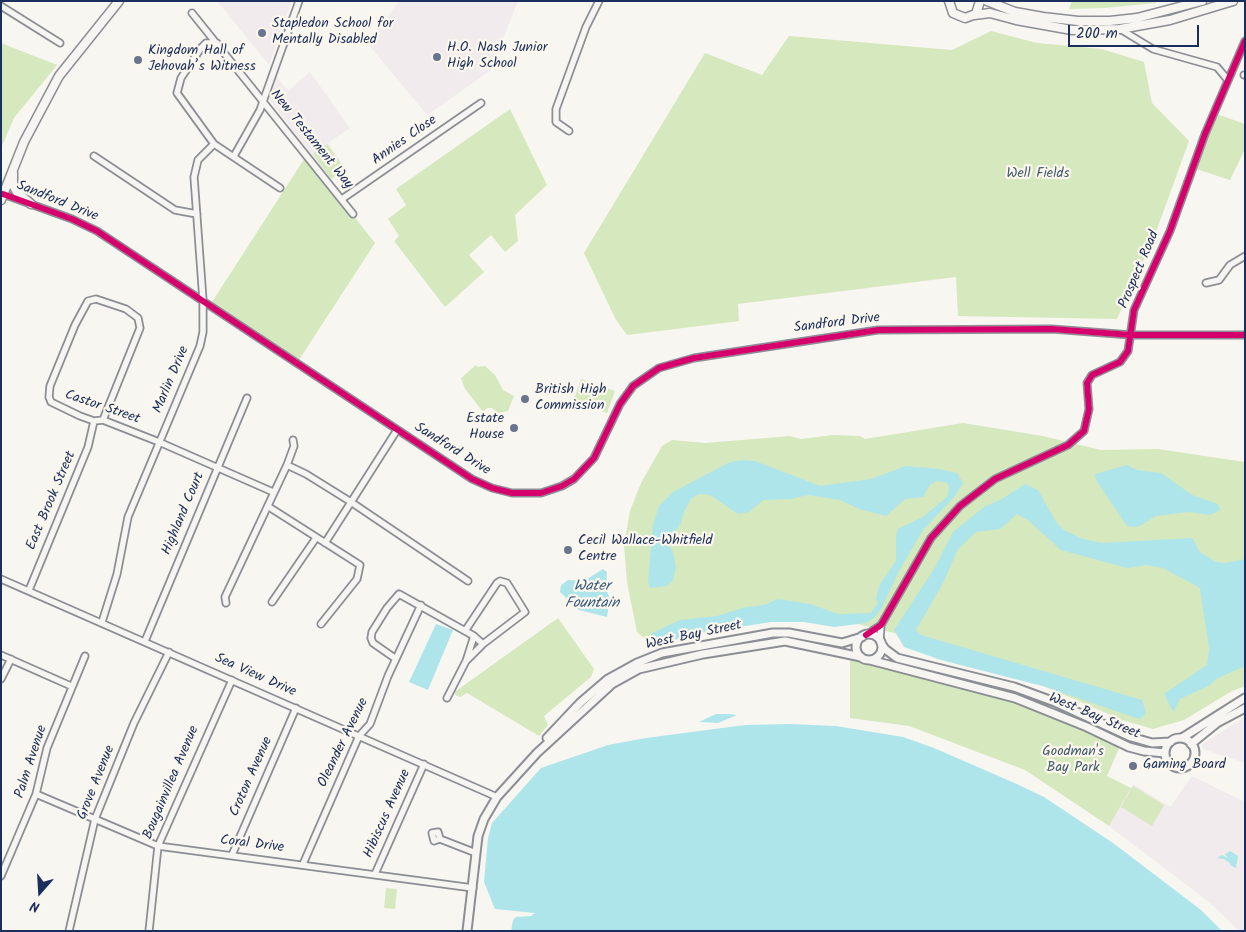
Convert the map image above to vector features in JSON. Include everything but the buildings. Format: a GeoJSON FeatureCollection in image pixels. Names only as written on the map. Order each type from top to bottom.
{"type":"FeatureCollection","features":[{"type":"Feature","properties":{"kind":"highway"},"geometry":{"type":"LineString","coordinates":[[2,197],[30,128],[59,76],[120,1]]}},
{"type":"Feature","properties":{"kind":"highway"},"geometry":{"type":"LineString","coordinates":[[974,15],[979,9],[980,1]]}},
{"type":"Feature","properties":{"kind":"highway"},"geometry":{"type":"LineString","coordinates":[[987,1],[1015,12],[1043,17],[1110,22],[1137,18],[1202,1]]}},
{"type":"Feature","properties":{"kind":"highway"},"geometry":{"type":"LineString","coordinates":[[949,3],[953,13],[960,18],[990,13],[1016,20],[1072,30],[1120,30],[1170,20],[1233,1]]}},
{"type":"Feature","properties":{"kind":"highway"},"geometry":{"type":"LineString","coordinates":[[13,168],[13,185],[17,192],[31,204]]}},
{"type":"Feature","properties":{"kind":"main road","name":"West Bay Street"},"geometry":{"type":"LineString","coordinates":[[537,753],[541,744],[597,688],[646,659],[684,648],[773,633],[789,633],[842,643],[864,636]]}},
{"type":"Feature","properties":{"kind":"main road"},"geometry":{"type":"LineString","coordinates":[[864,636],[874,636],[880,642],[879,655],[870,660],[861,657],[856,647],[864,636]]}},
{"type":"Feature","properties":{"kind":"main road","name":"West Bay Street"},"geometry":{"type":"LineString","coordinates":[[467,931],[478,836],[484,819],[497,797],[537,753],[612,684],[639,669],[703,654],[785,641],[861,657]]}},
{"type":"Feature","properties":{"kind":"main road","name":"West Bay Street"},"geometry":{"type":"LineString","coordinates":[[880,642],[885,649],[897,658],[1014,688],[1069,709],[1131,738],[1152,743],[1170,742]]}},
{"type":"Feature","properties":{"kind":"main road","name":"West Bay Street"},"geometry":{"type":"LineString","coordinates":[[870,660],[1015,698],[1087,726],[1129,746],[1144,751],[1165,753]]}},
{"type":"Feature","properties":{"kind":"main road"},"geometry":{"type":"LineString","coordinates":[[1192,744],[1194,757],[1185,766],[1173,766],[1168,761],[1165,753],[1170,742],[1182,738],[1245,698]]}},
{"type":"Feature","properties":{"kind":"main road"},"geometry":{"type":"LineString","coordinates":[[1192,744],[1217,723],[1245,708]]}},
{"type":"Feature","properties":{"kind":"main road"},"geometry":{"type":"LineString","coordinates":[[1182,738],[1192,744]]}},
{"type":"Feature","properties":{"kind":"street"},"geometry":{"type":"LineString","coordinates":[[234,156],[263,100],[299,1]]}},
{"type":"Feature","properties":{"kind":"street"},"geometry":{"type":"LineString","coordinates":[[569,131],[556,122],[556,109],[586,27],[599,1]]}},
{"type":"Feature","properties":{"kind":"street"},"geometry":{"type":"LineString","coordinates":[[1,6],[60,43]]}},
{"type":"Feature","properties":{"kind":"street","name":"New Testament Way"},"geometry":{"type":"LineString","coordinates":[[192,13],[353,214]]}},
{"type":"Feature","properties":{"kind":"street"},"geometry":{"type":"LineString","coordinates":[[1120,30],[1153,49],[1217,67],[1227,79]]}},
{"type":"Feature","properties":{"kind":"street","name":"Prospect Road"},"geometry":{"type":"LineString","coordinates":[[864,636],[881,625],[932,538],[960,506],[995,479],[1058,451],[1080,436],[1088,420],[1086,393],[1089,379],[1092,375],[1118,364],[1125,357],[1131,335],[1134,310],[1170,231],[1205,134],[1227,79],[1245,41]]}},
{"type":"Feature","properties":{"kind":"street"},"geometry":{"type":"LineString","coordinates":[[216,42],[206,44],[201,48],[181,78],[177,93],[214,144],[280,188]]}},
{"type":"Feature","properties":{"kind":"street","name":"Annies Close"},"geometry":{"type":"LineString","coordinates":[[342,199],[482,103]]}},
{"type":"Feature","properties":{"kind":"street","name":"Marlin Drive"},"geometry":{"type":"LineString","coordinates":[[102,622],[117,574],[128,517],[200,346],[203,332],[203,300],[194,177],[202,156],[214,144]]}},
{"type":"Feature","properties":{"kind":"street"},"geometry":{"type":"LineString","coordinates":[[94,156],[175,210],[196,214]]}},
{"type":"Feature","properties":{"kind":"street","name":"Sandford Drive"},"geometry":{"type":"LineString","coordinates":[[2,197],[31,204],[97,231],[397,430],[485,486],[512,493],[541,493],[569,482],[587,466],[599,449],[620,404],[638,382],[659,368],[680,361],[878,330],[1052,329],[1131,335],[1245,335]]}},
{"type":"Feature","properties":{"kind":"street"},"geometry":{"type":"LineString","coordinates":[[1206,283],[1219,280],[1230,265],[1245,256]]}},
{"type":"Feature","properties":{"kind":"street","name":"Castor Street"},"geometry":{"type":"LineString","coordinates":[[103,420],[138,337],[139,322],[126,309],[96,299],[88,301],[79,315],[50,386],[49,397],[54,405],[94,421],[103,420],[159,442],[273,492]]}},
{"type":"Feature","properties":{"kind":"street","name":"Highland Court"},"geometry":{"type":"LineString","coordinates":[[145,641],[247,398]]}},
{"type":"Feature","properties":{"kind":"street","name":"East Brook Street"},"geometry":{"type":"LineString","coordinates":[[29,590],[88,447],[94,421]]}},
{"type":"Feature","properties":{"kind":"street"},"geometry":{"type":"LineString","coordinates":[[325,542],[397,430]]}},
{"type":"Feature","properties":{"kind":"street"},"geometry":{"type":"LineString","coordinates":[[226,603],[226,597],[287,465],[294,446],[293,440]]}},
{"type":"Feature","properties":{"kind":"street"},"geometry":{"type":"LineString","coordinates":[[287,465],[306,474],[351,502],[468,581]]}},
{"type":"Feature","properties":{"kind":"street"},"geometry":{"type":"LineString","coordinates":[[269,507],[360,565],[360,572],[321,624]]}},
{"type":"Feature","properties":{"kind":"street"},"geometry":{"type":"LineString","coordinates":[[272,602],[316,538]]}},
{"type":"Feature","properties":{"kind":"street","name":"Sea View Drive"},"geometry":{"type":"LineString","coordinates":[[1,579],[497,797]]}},
{"type":"Feature","properties":{"kind":"street"},"geometry":{"type":"LineString","coordinates":[[465,631],[497,583],[500,581],[507,583],[525,612],[484,644],[466,661]]}},
{"type":"Feature","properties":{"kind":"street"},"geometry":{"type":"LineString","coordinates":[[396,659],[373,643],[372,632],[387,608],[399,594],[474,636],[484,644]]}},
{"type":"Feature","properties":{"kind":"street","name":"Oleander Avenue"},"geometry":{"type":"LineString","coordinates":[[303,864],[359,736],[370,724],[396,659],[421,605]]}},
{"type":"Feature","properties":{"kind":"street","name":"Prospect Road"},"geometry":{"type":"LineString","coordinates":[[880,642],[881,625]]}},
{"type":"Feature","properties":{"kind":"street"},"geometry":{"type":"LineString","coordinates":[[447,698],[466,661],[474,636]]}},
{"type":"Feature","properties":{"kind":"street","name":"Grove Avenue"},"geometry":{"type":"LineString","coordinates":[[69,931],[95,819],[134,724],[169,652]]}},
{"type":"Feature","properties":{"kind":"street"},"geometry":{"type":"LineString","coordinates":[[1,655],[71,686]]}},
{"type":"Feature","properties":{"kind":"street","name":"Palm Avenue"},"geometry":{"type":"LineString","coordinates":[[1,876],[36,794],[47,748],[85,656]]}},
{"type":"Feature","properties":{"kind":"street"},"geometry":{"type":"LineString","coordinates":[[1,679],[10,659]]}},
{"type":"Feature","properties":{"kind":"street","name":"Bougainvillea Avenue"},"geometry":{"type":"LineString","coordinates":[[149,931],[158,846],[232,680]]}},
{"type":"Feature","properties":{"kind":"street","name":"Croton Avenue"},"geometry":{"type":"LineString","coordinates":[[232,856],[296,708]]}},
{"type":"Feature","properties":{"kind":"street","name":"Hibiscus Avenue"},"geometry":{"type":"LineString","coordinates":[[375,874],[424,764]]}},
{"type":"Feature","properties":{"kind":"street","name":"Coral Drive"},"geometry":{"type":"LineString","coordinates":[[36,794],[158,846],[473,888]]}},
{"type":"Feature","properties":{"kind":"street"},"geometry":{"type":"LineString","coordinates":[[440,839],[476,853]]}},
{"type":"Feature","properties":{"kind":"shaded area","name":"Stapledon School for Mentally Disabled"},"geometry":{"type":"Polygon","coordinates":[[[217,1],[292,1],[269,65],[217,1]]]}},
{"type":"Feature","properties":{"kind":"shaded area","name":"H.O. Nash Junior High School"},"geometry":{"type":"Polygon","coordinates":[[[399,1],[518,1],[490,71],[427,115],[368,44],[399,1]]]}},
{"type":"Feature","properties":{"kind":"shaded area"},"geometry":{"type":"Polygon","coordinates":[[[310,72],[350,128],[328,143],[346,169],[331,180],[269,99],[277,77],[288,91],[310,72]]]}},
{"type":"Feature","properties":{"kind":"shaded area"},"geometry":{"type":"Polygon","coordinates":[[[1245,717],[1245,763],[1203,749],[1202,744],[1245,717]]]}},
{"type":"Feature","properties":{"kind":"shaded area"},"geometry":{"type":"Polygon","coordinates":[[[1192,776],[1245,802],[1245,931],[1239,931],[1209,902],[1109,826],[1133,784],[1170,807],[1192,776]]]}},
{"type":"Feature","properties":{"kind":"green space"},"geometry":{"type":"Polygon","coordinates":[[[1072,1],[1156,1],[1156,3],[1069,9],[1072,1]]]}},
{"type":"Feature","properties":{"kind":"green space","name":"Well Fields"},"geometry":{"type":"Polygon","coordinates":[[[991,31],[1037,43],[1102,49],[1144,62],[1152,103],[1189,141],[1156,232],[1117,319],[958,316],[956,277],[738,304],[739,321],[627,335],[616,320],[584,253],[705,53],[762,75],[789,36],[952,50],[991,31]]]}},
{"type":"Feature","properties":{"kind":"green space"},"geometry":{"type":"Polygon","coordinates":[[[1,43],[57,65],[14,118],[1,148],[1,43]]]}},
{"type":"Feature","properties":{"kind":"green space"},"geometry":{"type":"Polygon","coordinates":[[[510,109],[547,185],[515,215],[518,241],[505,252],[491,235],[469,255],[484,272],[445,307],[394,241],[399,236],[388,219],[406,205],[396,189],[510,109]]]}},
{"type":"Feature","properties":{"kind":"green space"},"geometry":{"type":"Polygon","coordinates":[[[1217,114],[1245,124],[1245,149],[1230,180],[1196,169],[1217,114]]]}},
{"type":"Feature","properties":{"kind":"green space"},"geometry":{"type":"Polygon","coordinates":[[[327,144],[345,169],[331,179],[313,154],[327,144]]]}},
{"type":"Feature","properties":{"kind":"green space"},"geometry":{"type":"Polygon","coordinates":[[[306,156],[375,243],[299,360],[212,302],[306,156]]]}},
{"type":"Feature","properties":{"kind":"green space"},"geometry":{"type":"Polygon","coordinates":[[[476,365],[478,367],[485,366],[495,375],[503,390],[514,396],[508,411],[498,413],[492,408],[487,408],[483,412],[465,389],[461,378],[476,365]]]}},
{"type":"Feature","properties":{"kind":"green space"},"geometry":{"type":"Polygon","coordinates":[[[581,379],[615,391],[607,413],[573,402],[581,379]]]}},
{"type":"Feature","properties":{"kind":"green space"},"geometry":{"type":"Polygon","coordinates":[[[963,423],[1043,436],[1101,450],[1158,449],[1245,462],[1245,686],[1232,691],[1184,720],[1153,729],[1122,720],[1016,674],[902,635],[830,617],[799,612],[659,639],[646,640],[637,632],[627,582],[624,545],[630,511],[641,483],[662,446],[672,440],[705,443],[790,436],[801,439],[833,435],[860,436],[865,439],[963,423]]]}},
{"type":"Feature","properties":{"kind":"green space"},"geometry":{"type":"Polygon","coordinates":[[[558,618],[594,669],[591,677],[544,716],[548,725],[539,736],[467,693],[460,697],[455,695],[456,691],[558,618]]]}},
{"type":"Feature","properties":{"kind":"green space","name":"Goodman's Bay Park"},"geometry":{"type":"Polygon","coordinates":[[[850,659],[1004,697],[1041,711],[1120,746],[1107,776],[1131,788],[1109,826],[1025,770],[909,726],[850,718],[850,659]]]}},
{"type":"Feature","properties":{"kind":"green space"},"geometry":{"type":"Polygon","coordinates":[[[1133,786],[1164,805],[1152,826],[1121,807],[1133,786]]]}},
{"type":"Feature","properties":{"kind":"green space"},"geometry":{"type":"Polygon","coordinates":[[[386,888],[397,889],[395,909],[384,908],[386,888]]]}},
{"type":"Feature","properties":{"kind":"water"},"geometry":{"type":"Polygon","coordinates":[[[755,461],[820,486],[871,479],[906,466],[939,469],[957,473],[963,483],[955,496],[923,530],[899,571],[882,607],[875,617],[866,623],[834,627],[804,622],[771,622],[701,633],[663,643],[649,642],[648,638],[652,633],[680,620],[717,616],[746,607],[764,605],[778,599],[810,604],[838,614],[871,613],[878,602],[876,598],[880,584],[896,561],[896,536],[898,529],[923,517],[948,496],[949,486],[947,483],[936,481],[930,485],[923,497],[905,499],[886,516],[859,509],[840,500],[808,495],[791,499],[763,500],[749,512],[738,514],[710,495],[699,494],[691,499],[681,523],[669,540],[669,546],[673,552],[676,567],[673,580],[667,586],[650,588],[648,582],[653,525],[659,506],[673,492],[730,462],[755,461]]]}},
{"type":"Feature","properties":{"kind":"water"},"geometry":{"type":"Polygon","coordinates":[[[1127,465],[1137,470],[1161,473],[1192,495],[1218,504],[1220,510],[1210,515],[1188,512],[1156,516],[1138,527],[1127,526],[1096,480],[1095,474],[1127,465]]]}},
{"type":"Feature","properties":{"kind":"water"},"geometry":{"type":"Polygon","coordinates":[[[1025,484],[1038,490],[1056,522],[1064,530],[1083,539],[1102,543],[1192,538],[1200,552],[1216,562],[1225,563],[1245,559],[1245,666],[1216,679],[1210,685],[1180,699],[1174,711],[1172,710],[1164,694],[1207,665],[1209,649],[1200,588],[1163,568],[1146,565],[1127,568],[1061,550],[1029,521],[1017,514],[1000,529],[976,532],[958,549],[942,585],[916,630],[921,635],[1142,700],[1146,714],[1139,719],[1046,687],[941,660],[904,647],[894,630],[934,569],[953,532],[984,507],[1002,499],[1025,484]]]}},
{"type":"Feature","properties":{"kind":"water","name":"Water Fountain"},"geometry":{"type":"Polygon","coordinates":[[[603,569],[607,572],[606,589],[610,599],[607,617],[579,610],[560,592],[561,585],[568,580],[584,581],[603,569]]]}},
{"type":"Feature","properties":{"kind":"water"},"geometry":{"type":"Polygon","coordinates":[[[436,624],[453,630],[428,690],[409,682],[436,624]]]}},
{"type":"Feature","properties":{"kind":"water"},"geometry":{"type":"Polygon","coordinates":[[[716,714],[737,715],[718,723],[699,722],[716,714]]]}},
{"type":"Feature","properties":{"kind":"water"},"geometry":{"type":"Polygon","coordinates":[[[745,725],[836,726],[903,737],[934,748],[1019,785],[1044,797],[1113,843],[1201,910],[1222,931],[511,931],[513,920],[516,917],[531,916],[535,913],[495,909],[484,882],[488,838],[492,823],[541,768],[608,745],[646,738],[745,725]]]}},
{"type":"Feature","properties":{"kind":"water"},"geometry":{"type":"Polygon","coordinates":[[[1230,851],[1238,856],[1236,868],[1224,859],[1217,858],[1222,855],[1228,858],[1225,854],[1230,851]]]}},
{"type":"Feature","properties":{"kind":"cycle path"},"geometry":{"type":"LineString","coordinates":[[866,635],[881,625],[931,538],[960,506],[995,479],[1068,445],[1084,431],[1089,409],[1087,383],[1092,375],[1120,362],[1128,351],[1134,310],[1170,231],[1205,134],[1245,41]]}},
{"type":"Feature","properties":{"kind":"cycle path"},"geometry":{"type":"LineString","coordinates":[[3,194],[72,219],[97,231],[472,479],[492,488],[512,493],[541,493],[562,486],[574,479],[594,458],[620,404],[633,386],[659,368],[694,358],[878,330],[1052,329],[1131,335],[1245,335]]}},
{"type":"Feature","properties":{"kind":"place","name":"Stapledon School for Mentally Disabled"},"geometry":{"type":"Point","coordinates":[262,33]}},
{"type":"Feature","properties":{"kind":"place","name":"H.O. Nash Junior High School"},"geometry":{"type":"Point","coordinates":[437,57]}},
{"type":"Feature","properties":{"kind":"place","name":"Kingdom Hall of Jehovah’s Witness"},"geometry":{"type":"Point","coordinates":[138,60]}},
{"type":"Feature","properties":{"kind":"place","name":"British High Commission"},"geometry":{"type":"Point","coordinates":[525,399]}},
{"type":"Feature","properties":{"kind":"place","name":"Estate House"},"geometry":{"type":"Point","coordinates":[514,428]}},
{"type":"Feature","properties":{"kind":"place","name":"Cecil Wallace-Whitfield Centre"},"geometry":{"type":"Point","coordinates":[568,550]}},
{"type":"Feature","properties":{"kind":"place","name":"Gaming Board"},"geometry":{"type":"Point","coordinates":[1133,766]}}]}
